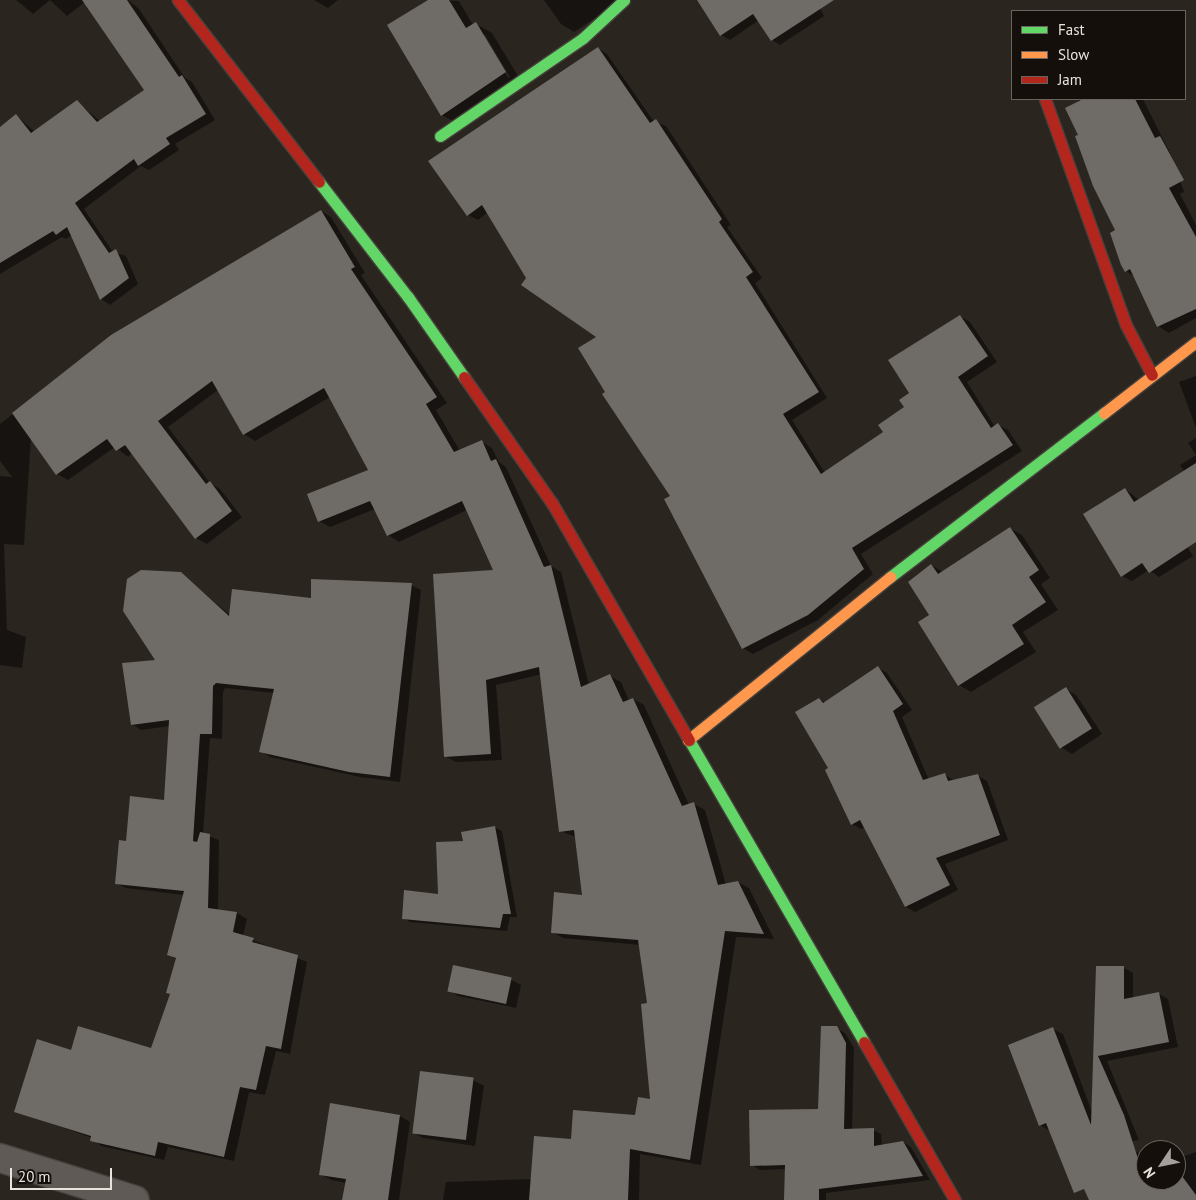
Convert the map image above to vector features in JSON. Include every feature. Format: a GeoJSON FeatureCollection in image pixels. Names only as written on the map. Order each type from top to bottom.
{"type":"FeatureCollection","features":[{"type":"Feature","properties":{"kind":"main road"},"geometry":{"type":"LineString","coordinates":[[178,0],[408,297],[552,503],[955,1200]]}},
{"type":"Feature","properties":{"kind":"main road"},"geometry":{"type":"LineString","coordinates":[[440,136],[583,38],[624,0]]}},
{"type":"Feature","properties":{"kind":"main road"},"geometry":{"type":"LineString","coordinates":[[1045,100],[1126,325],[1152,375]]}},
{"type":"Feature","properties":{"kind":"main road"},"geometry":{"type":"LineString","coordinates":[[688,740],[918,554],[1196,342]]}},
{"type":"Feature","properties":{"kind":"street"},"geometry":{"type":"LineString","coordinates":[[0,1158],[135,1200]]}},
{"type":"Feature","properties":{"kind":"building"},"geometry":{"type":"Polygon","coordinates":[[[82,0],[127,0],[179,77],[182,75],[206,114],[166,138],[170,144],[138,166],[134,159],[75,203],[109,253],[116,249],[129,278],[100,300],[67,227],[56,235],[53,231],[0,263],[0,127],[16,114],[31,133],[77,100],[97,122],[144,90],[82,0]]]}},
{"type":"Feature","properties":{"kind":"building"},"geometry":{"type":"Polygon","coordinates":[[[428,0],[449,0],[466,28],[476,22],[506,72],[441,116],[387,25],[428,0]]]}},
{"type":"Feature","properties":{"kind":"building"},"geometry":{"type":"Polygon","coordinates":[[[697,0],[834,0],[771,41],[753,14],[720,36],[697,0]]]}},
{"type":"Feature","properties":{"kind":"building"},"geometry":{"type":"Polygon","coordinates":[[[598,47],[650,123],[656,119],[722,219],[719,222],[753,272],[746,277],[819,392],[783,414],[821,474],[883,432],[878,425],[904,407],[899,400],[909,393],[888,360],[960,315],[988,356],[958,377],[991,428],[998,423],[1013,445],[852,548],[864,569],[808,615],[742,649],[664,499],[670,496],[602,394],[605,392],[578,348],[596,337],[521,285],[526,278],[482,205],[467,216],[428,161],[598,47]]]}},
{"type":"Feature","properties":{"kind":"building"},"geometry":{"type":"Polygon","coordinates":[[[1081,100],[1136,100],[1155,138],[1160,136],[1184,180],[1169,188],[1196,237],[1196,309],[1157,327],[1130,269],[1125,272],[1121,265],[1110,233],[1115,230],[1093,186],[1075,136],[1078,135],[1065,108],[1081,100]]]}},
{"type":"Feature","properties":{"kind":"building"},"geometry":{"type":"Polygon","coordinates":[[[321,210],[355,267],[351,269],[437,397],[426,404],[454,452],[482,440],[491,461],[496,459],[544,567],[551,565],[581,687],[610,674],[623,702],[633,698],[682,806],[694,802],[718,885],[738,881],[764,934],[725,931],[690,1160],[630,1149],[628,1200],[529,1200],[534,1136],[571,1139],[573,1110],[635,1115],[638,1097],[650,1099],[641,1004],[647,1003],[638,940],[551,933],[554,892],[582,895],[574,830],[559,832],[539,667],[486,680],[491,754],[444,757],[433,574],[493,570],[462,501],[387,536],[370,501],[318,522],[307,494],[368,470],[324,388],[243,435],[212,381],[158,421],[206,484],[210,481],[232,511],[195,539],[125,445],[116,451],[107,439],[56,475],[12,413],[111,335],[321,210]]]}},
{"type":"Feature","properties":{"kind":"building"},"geometry":{"type":"Polygon","coordinates":[[[1196,463],[1196,542],[1149,573],[1142,563],[1121,577],[1083,514],[1125,488],[1134,502],[1196,463]]]}},
{"type":"Feature","properties":{"kind":"building"},"geometry":{"type":"Polygon","coordinates":[[[1010,527],[1039,570],[1029,577],[1046,602],[1012,625],[1024,644],[958,686],[918,622],[929,615],[908,582],[931,564],[938,574],[1010,527]]]}},
{"type":"Feature","properties":{"kind":"building"},"geometry":{"type":"Polygon","coordinates":[[[141,570],[181,572],[229,616],[232,589],[311,598],[311,579],[412,583],[390,777],[349,772],[259,752],[274,689],[216,683],[213,686],[212,734],[200,734],[193,841],[197,842],[200,832],[210,834],[208,908],[237,912],[233,932],[254,938],[252,942],[298,955],[281,1049],[266,1046],[256,1090],[240,1087],[224,1157],[158,1142],[155,1156],[90,1141],[91,1136],[14,1112],[37,1039],[71,1050],[78,1026],[151,1048],[170,994],[166,993],[176,958],[167,955],[184,891],[115,884],[119,840],[126,841],[130,796],[164,800],[169,720],[131,725],[122,663],[155,660],[123,611],[127,579],[141,570]]]}},
{"type":"Feature","properties":{"kind":"building"},"geometry":{"type":"Polygon","coordinates":[[[878,666],[903,704],[893,711],[923,780],[945,773],[948,781],[978,774],[1000,835],[936,858],[950,885],[905,907],[860,820],[851,825],[825,770],[828,768],[795,712],[819,698],[823,703],[878,666]]]}},
{"type":"Feature","properties":{"kind":"building"},"geometry":{"type":"Polygon","coordinates":[[[1066,687],[1092,729],[1060,749],[1034,707],[1066,687]]]}},
{"type":"Feature","properties":{"kind":"building"},"geometry":{"type":"Polygon","coordinates":[[[495,826],[511,914],[503,914],[500,928],[402,919],[404,890],[438,894],[436,842],[463,841],[461,832],[495,826]]]}},
{"type":"Feature","properties":{"kind":"building"},"geometry":{"type":"Polygon","coordinates":[[[453,965],[512,977],[506,1004],[447,991],[453,965]]]}},
{"type":"Feature","properties":{"kind":"building"},"geometry":{"type":"Polygon","coordinates":[[[1096,966],[1124,966],[1124,999],[1159,992],[1169,1042],[1098,1056],[1124,1115],[1136,1152],[1136,1190],[1186,1190],[1186,1182],[1196,1195],[1196,1200],[1089,1200],[1084,1189],[1074,1193],[1046,1123],[1039,1126],[1008,1045],[1053,1027],[1091,1125],[1096,966]]]}},
{"type":"Feature","properties":{"kind":"building"},"geometry":{"type":"Polygon","coordinates":[[[821,1026],[837,1026],[846,1043],[844,1129],[874,1128],[874,1146],[903,1141],[923,1176],[819,1189],[819,1200],[784,1200],[785,1165],[750,1166],[749,1110],[818,1109],[821,1026]]]}},
{"type":"Feature","properties":{"kind":"building"},"geometry":{"type":"Polygon","coordinates":[[[420,1071],[474,1078],[466,1140],[412,1134],[420,1071]]]}},
{"type":"Feature","properties":{"kind":"building"},"geometry":{"type":"Polygon","coordinates":[[[330,1103],[400,1115],[388,1200],[342,1200],[346,1179],[319,1175],[330,1103]]]}},
{"type":"Feature","properties":{"kind":"traffic: fast"},"geometry":{"type":"LineString","coordinates":[[440,136],[583,38],[624,0]]}},
{"type":"Feature","properties":{"kind":"traffic: fast"},"geometry":{"type":"LineString","coordinates":[[319,182],[408,297],[464,377]]}},
{"type":"Feature","properties":{"kind":"traffic: fast"},"geometry":{"type":"LineString","coordinates":[[890,577],[1104,413]]}},
{"type":"Feature","properties":{"kind":"traffic: fast"},"geometry":{"type":"LineString","coordinates":[[689,740],[864,1042]]}},
{"type":"Feature","properties":{"kind":"traffic: slow"},"geometry":{"type":"LineString","coordinates":[[1104,413],[1196,342]]}},
{"type":"Feature","properties":{"kind":"traffic: slow"},"geometry":{"type":"LineString","coordinates":[[688,740],[890,577]]}},
{"type":"Feature","properties":{"kind":"traffic: jam"},"geometry":{"type":"LineString","coordinates":[[178,0],[319,182]]}},
{"type":"Feature","properties":{"kind":"traffic: jam"},"geometry":{"type":"LineString","coordinates":[[1045,100],[1126,325],[1152,375]]}},
{"type":"Feature","properties":{"kind":"traffic: jam"},"geometry":{"type":"LineString","coordinates":[[464,377],[552,503],[689,740]]}},
{"type":"Feature","properties":{"kind":"traffic: jam"},"geometry":{"type":"LineString","coordinates":[[864,1042],[955,1200]]}}]}
